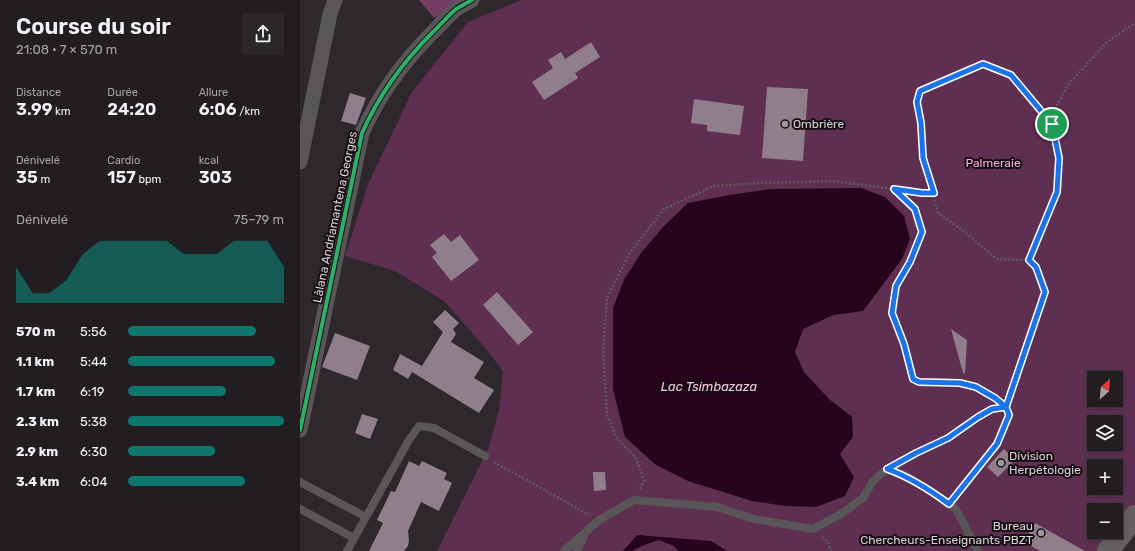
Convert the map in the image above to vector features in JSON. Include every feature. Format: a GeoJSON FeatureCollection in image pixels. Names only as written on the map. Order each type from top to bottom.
{"type":"FeatureCollection","features":[{"type":"Feature","properties":{"kind":"street"},"geometry":{"type":"LineString","coordinates":[[300,162],[330,14],[335,0]]}},
{"type":"Feature","properties":{"kind":"street","name":"Làlana Andriamantena Georges"},"geometry":{"type":"LineString","coordinates":[[300,430],[362,133],[370,115],[402,66],[456,9],[472,0]]}},
{"type":"Feature","properties":{"kind":"street"},"geometry":{"type":"LineString","coordinates":[[1108,551],[1135,516]]}},
{"type":"Feature","properties":{"kind":"lane"},"geometry":{"type":"LineString","coordinates":[[347,551],[409,440],[419,426],[434,428],[485,456]]}},
{"type":"Feature","properties":{"kind":"lane"},"geometry":{"type":"LineString","coordinates":[[564,551],[599,520],[634,500],[717,507],[754,519],[813,529],[841,514],[863,498],[873,481],[887,469],[904,475],[956,509],[978,551]]}},
{"type":"Feature","properties":{"kind":"lane"},"geometry":{"type":"LineString","coordinates":[[300,482],[366,517]]}},
{"type":"Feature","properties":{"kind":"lane"},"geometry":{"type":"LineString","coordinates":[[300,509],[354,538]]}},
{"type":"Feature","properties":{"kind":"lane"},"geometry":{"type":"LineString","coordinates":[[577,551],[586,532]]}},
{"type":"Feature","properties":{"kind":"path"},"geometry":{"type":"LineString","coordinates":[[1049,120],[1068,85],[1107,42],[1135,22]]}},
{"type":"Feature","properties":{"kind":"path"},"geometry":{"type":"LineString","coordinates":[[1006,407],[1045,292],[1036,267],[1029,260],[997,259],[961,228],[938,213],[934,193],[923,158],[921,123],[917,102],[920,91],[983,64],[1011,75],[1052,124],[1059,158],[1057,192],[1029,260]]}},
{"type":"Feature","properties":{"kind":"path"},"geometry":{"type":"LineString","coordinates":[[634,500],[644,481],[636,458],[616,437],[607,414],[603,350],[607,298],[629,254],[664,209],[714,186],[762,183],[833,181],[922,193],[934,193]]}},
{"type":"Feature","properties":{"kind":"path"},"geometry":{"type":"LineString","coordinates":[[894,189],[915,209],[922,232],[910,262],[896,286],[892,313],[904,344],[913,379],[919,382],[960,383],[976,387],[995,398],[1006,407],[1009,415],[997,444],[949,504]]}},
{"type":"Feature","properties":{"kind":"path"},"geometry":{"type":"LineString","coordinates":[[887,469],[948,438],[992,409],[1006,407]]}},
{"type":"Feature","properties":{"kind":"path"},"geometry":{"type":"LineString","coordinates":[[485,456],[599,520]]}},
{"type":"Feature","properties":{"kind":"path"},"geometry":{"type":"LineString","coordinates":[[813,529],[828,542],[831,551]]}},
{"type":"Feature","properties":{"kind":"green space","name":"Palmeraie"},"geometry":{"type":"Polygon","coordinates":[[[521,0],[1135,0],[1135,513],[1123,528],[1123,503],[1087,503],[1087,539],[1114,539],[1105,551],[437,551],[488,449],[499,411],[503,371],[481,343],[444,301],[395,271],[345,256],[368,184],[412,92],[468,22],[521,0]]]}},
{"type":"Feature","properties":{"kind":"shaded area"},"geometry":{"type":"Polygon","coordinates":[[[419,0],[465,0],[434,18],[419,0]]]}},
{"type":"Feature","properties":{"kind":"water","name":"Lac Tsimbazaza"},"geometry":{"type":"Polygon","coordinates":[[[861,188],[885,197],[904,216],[910,239],[902,259],[863,311],[833,315],[803,329],[795,352],[804,372],[829,399],[852,417],[853,437],[840,454],[854,477],[845,496],[816,507],[785,506],[752,501],[688,481],[656,465],[625,437],[613,389],[613,308],[624,280],[641,253],[663,227],[688,203],[771,189],[861,188]]]}},
{"type":"Feature","properties":{"kind":"water"},"geometry":{"type":"Polygon","coordinates":[[[637,535],[711,541],[727,551],[678,551],[674,546],[659,540],[632,551],[623,551],[637,535]]]}},
{"type":"Feature","properties":{"kind":"building"},"geometry":{"type":"Polygon","coordinates":[[[591,42],[600,57],[575,73],[578,78],[544,100],[532,82],[553,68],[548,60],[561,52],[565,59],[591,42]]]}},
{"type":"Feature","properties":{"kind":"building","name":"Ombrière"},"geometry":{"type":"Polygon","coordinates":[[[767,87],[808,89],[803,161],[762,158],[767,87]]]}},
{"type":"Feature","properties":{"kind":"building"},"geometry":{"type":"Polygon","coordinates":[[[350,93],[366,98],[356,125],[341,121],[350,93]]]}},
{"type":"Feature","properties":{"kind":"building"},"geometry":{"type":"Polygon","coordinates":[[[694,99],[744,106],[740,135],[707,131],[707,125],[691,123],[694,99]]]}},
{"type":"Feature","properties":{"kind":"building"},"geometry":{"type":"Polygon","coordinates":[[[444,234],[451,242],[460,235],[479,260],[451,281],[432,257],[437,253],[430,245],[444,234]]]}},
{"type":"Feature","properties":{"kind":"building"},"geometry":{"type":"Polygon","coordinates":[[[497,292],[533,332],[518,345],[483,305],[497,292]]]}},
{"type":"Feature","properties":{"kind":"building"},"geometry":{"type":"Polygon","coordinates":[[[445,310],[459,323],[453,329],[456,334],[451,342],[484,362],[474,378],[494,390],[479,413],[412,372],[408,379],[393,370],[400,354],[422,366],[443,332],[433,322],[445,310]]]}},
{"type":"Feature","properties":{"kind":"building"},"geometry":{"type":"Polygon","coordinates":[[[951,329],[967,340],[965,373],[963,373],[951,329]]]}},
{"type":"Feature","properties":{"kind":"building"},"geometry":{"type":"Polygon","coordinates":[[[335,333],[370,346],[357,380],[322,367],[335,333]]]}},
{"type":"Feature","properties":{"kind":"building"},"geometry":{"type":"Polygon","coordinates":[[[362,414],[378,419],[370,439],[355,433],[362,414]]]}},
{"type":"Feature","properties":{"kind":"building","name":"Division Herpétologie"},"geometry":{"type":"Polygon","coordinates":[[[1004,449],[1015,460],[998,477],[987,467],[1004,449]]]}},
{"type":"Feature","properties":{"kind":"building"},"geometry":{"type":"Polygon","coordinates":[[[409,461],[419,466],[422,461],[447,473],[444,479],[452,483],[439,511],[421,502],[408,531],[408,546],[404,551],[369,551],[383,523],[377,520],[391,491],[395,492],[409,461]]]}},
{"type":"Feature","properties":{"kind":"building"},"geometry":{"type":"Polygon","coordinates":[[[593,472],[605,472],[606,490],[594,491],[593,472]]]}},
{"type":"Feature","properties":{"kind":"building","name":"Bureau Chercheurs-Enseignants PBZT"},"geometry":{"type":"Polygon","coordinates":[[[1035,523],[1085,551],[1040,551],[1024,542],[1035,523]]]}},
{"type":"Feature","properties":{"kind":"cycle path"},"geometry":{"type":"LineString","coordinates":[[300,430],[362,133],[384,92],[411,56],[456,9],[472,0]]}},
{"type":"Feature","properties":{"kind":"place","name":"Ombrière"},"geometry":{"type":"Point","coordinates":[785,124]}},
{"type":"Feature","properties":{"kind":"place","name":"Division Herpétologie"},"geometry":{"type":"Point","coordinates":[1001,463]}},
{"type":"Feature","properties":{"kind":"place","name":"Bureau Chercheurs-Enseignants PBZT"},"geometry":{"type":"Point","coordinates":[1041,533]}},
{"type":"Feature","properties":{"kind":"route"},"geometry":{"type":"LineString","coordinates":[[1052,124],[1011,75],[983,64],[920,91],[917,102],[921,123],[923,158],[934,193],[908,192],[894,189],[915,209],[922,232],[910,262],[896,286],[892,313],[904,344],[913,379],[919,382],[945,384],[960,383],[976,387],[995,398],[1006,407],[1009,415],[997,444],[949,504],[904,475],[887,469],[948,438],[992,409],[1006,407],[1045,292],[1036,267],[1029,260],[1057,192],[1059,158],[1052,124]]}}]}
